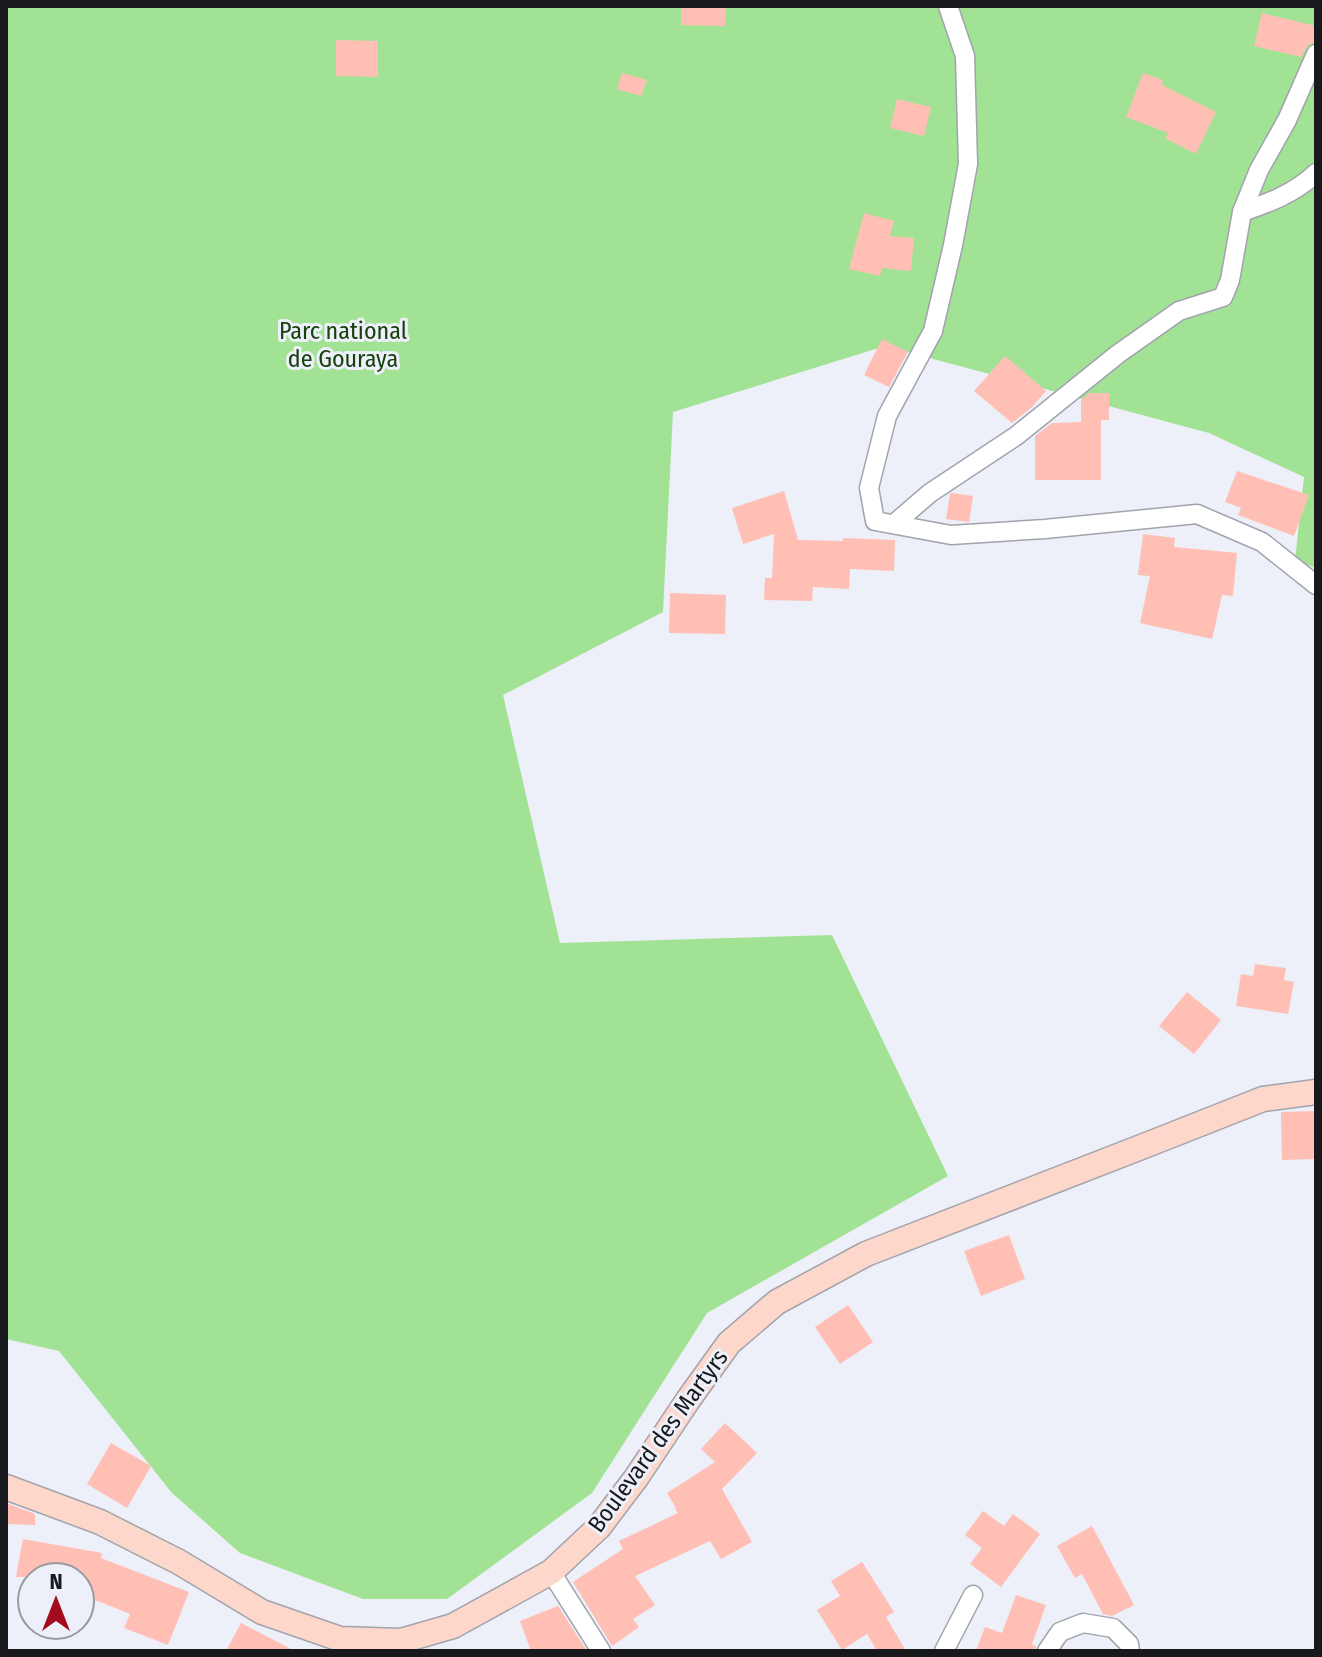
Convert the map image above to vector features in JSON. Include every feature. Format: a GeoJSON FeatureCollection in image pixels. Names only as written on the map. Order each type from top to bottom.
{"type":"FeatureCollection","features":[{"type":"Feature","properties":{"kind":"main road","name":"Boulevard des Martyrs"},"geometry":{"type":"LineString","coordinates":[[6,1487],[100,1522],[179,1562],[262,1612],[340,1639],[401,1641],[453,1626],[553,1570],[599,1527],[729,1343],[777,1302],[866,1254],[1263,1099],[1316,1092]]}},
{"type":"Feature","properties":{"kind":"street"},"geometry":{"type":"LineString","coordinates":[[948,6],[965,56],[968,164],[933,331],[887,416],[869,488],[875,521],[951,535],[1197,514],[1262,542],[1316,585]]}},
{"type":"Feature","properties":{"kind":"street"},"geometry":{"type":"LineString","coordinates":[[894,524],[930,493],[1016,436],[1118,354],[1179,311],[1223,297],[1230,280],[1242,212],[1259,170],[1287,120],[1316,54]]}},
{"type":"Feature","properties":{"kind":"street"},"geometry":{"type":"LineString","coordinates":[[1242,212],[1269,203],[1303,185],[1316,173]]}},
{"type":"Feature","properties":{"kind":"street"},"geometry":{"type":"LineString","coordinates":[[553,1570],[601,1651]]}},
{"type":"Feature","properties":{"kind":"street"},"geometry":{"type":"LineString","coordinates":[[944,1651],[973,1595]]}},
{"type":"Feature","properties":{"kind":"street"},"geometry":{"type":"LineString","coordinates":[[1047,1651],[1060,1632],[1083,1623],[1113,1628],[1129,1644],[1130,1651]]}},
{"type":"Feature","properties":{"kind":"green space","name":"Parc national de Gouraya"},"geometry":{"type":"Polygon","coordinates":[[[6,6],[1316,6],[1316,568],[1295,560],[1304,477],[1209,433],[885,346],[673,412],[663,612],[503,695],[560,943],[832,935],[948,1176],[707,1313],[592,1493],[447,1599],[363,1599],[240,1553],[172,1493],[59,1351],[6,1339],[6,6]]]}},
{"type":"Feature","properties":{"kind":"building"},"geometry":{"type":"Polygon","coordinates":[[[681,6],[726,6],[725,26],[681,25],[681,6]]]}},
{"type":"Feature","properties":{"kind":"building"},"geometry":{"type":"Polygon","coordinates":[[[1262,13],[1316,26],[1314,42],[1308,45],[1301,57],[1254,46],[1262,13]]]}},
{"type":"Feature","properties":{"kind":"building"},"geometry":{"type":"Polygon","coordinates":[[[336,40],[378,41],[378,77],[336,76],[336,40]]]}},
{"type":"Feature","properties":{"kind":"building"},"geometry":{"type":"Polygon","coordinates":[[[622,73],[647,80],[641,96],[617,89],[622,73]]]}},
{"type":"Feature","properties":{"kind":"building"},"geometry":{"type":"Polygon","coordinates":[[[1143,73],[1163,80],[1162,85],[1216,112],[1196,154],[1165,138],[1168,133],[1126,117],[1143,73]]]}},
{"type":"Feature","properties":{"kind":"building"},"geometry":{"type":"Polygon","coordinates":[[[897,99],[931,107],[924,136],[890,128],[897,99]]]}},
{"type":"Feature","properties":{"kind":"building"},"geometry":{"type":"Polygon","coordinates":[[[864,213],[894,221],[890,236],[914,238],[911,271],[882,268],[880,276],[849,269],[864,213]]]}},
{"type":"Feature","properties":{"kind":"building"},"geometry":{"type":"Polygon","coordinates":[[[882,339],[908,352],[889,387],[864,375],[882,339]]]}},
{"type":"Feature","properties":{"kind":"building"},"geometry":{"type":"Polygon","coordinates":[[[1005,356],[1046,391],[1012,423],[974,391],[1005,356]]]}},
{"type":"Feature","properties":{"kind":"building"},"geometry":{"type":"Polygon","coordinates":[[[1089,393],[1109,393],[1109,420],[1101,420],[1101,480],[1035,480],[1035,436],[1052,423],[1081,422],[1081,400],[1089,393]]]}},
{"type":"Feature","properties":{"kind":"building"},"geometry":{"type":"Polygon","coordinates":[[[1237,471],[1309,495],[1294,536],[1238,515],[1241,508],[1225,502],[1237,471]]]}},
{"type":"Feature","properties":{"kind":"building"},"geometry":{"type":"Polygon","coordinates":[[[784,491],[798,540],[895,540],[894,571],[850,569],[849,589],[813,587],[812,601],[764,600],[765,578],[772,578],[774,534],[743,544],[732,508],[784,491]]]}},
{"type":"Feature","properties":{"kind":"building"},"geometry":{"type":"Polygon","coordinates":[[[952,493],[973,496],[969,522],[946,519],[952,493]]]}},
{"type":"Feature","properties":{"kind":"building"},"geometry":{"type":"Polygon","coordinates":[[[1143,534],[1175,538],[1174,547],[1237,553],[1233,596],[1222,595],[1212,639],[1140,623],[1150,576],[1138,575],[1143,534]]]}},
{"type":"Feature","properties":{"kind":"building"},"geometry":{"type":"Polygon","coordinates":[[[670,593],[726,595],[725,634],[669,633],[670,593]]]}},
{"type":"Feature","properties":{"kind":"building"},"geometry":{"type":"Polygon","coordinates":[[[1255,964],[1286,968],[1284,980],[1294,982],[1288,1014],[1236,1006],[1241,974],[1253,976],[1255,964]]]}},
{"type":"Feature","properties":{"kind":"building"},"geometry":{"type":"Polygon","coordinates":[[[1187,992],[1221,1020],[1194,1054],[1159,1026],[1187,992]]]}},
{"type":"Feature","properties":{"kind":"building"},"geometry":{"type":"Polygon","coordinates":[[[1316,1111],[1316,1159],[1282,1160],[1281,1112],[1316,1111]]]}},
{"type":"Feature","properties":{"kind":"building"},"geometry":{"type":"Polygon","coordinates":[[[1009,1235],[1025,1279],[981,1296],[964,1251],[1009,1235]]]}},
{"type":"Feature","properties":{"kind":"building"},"geometry":{"type":"Polygon","coordinates":[[[848,1305],[873,1342],[840,1364],[815,1327],[848,1305]]]}},
{"type":"Feature","properties":{"kind":"building"},"geometry":{"type":"Polygon","coordinates":[[[725,1423],[757,1453],[722,1489],[752,1542],[721,1559],[710,1541],[635,1576],[655,1605],[633,1619],[639,1627],[612,1646],[573,1582],[623,1549],[619,1541],[678,1513],[667,1493],[715,1462],[701,1449],[725,1423]]]}},
{"type":"Feature","properties":{"kind":"building"},"geometry":{"type":"Polygon","coordinates":[[[111,1443],[151,1466],[127,1508],[87,1484],[111,1443]]]}},
{"type":"Feature","properties":{"kind":"building"},"geometry":{"type":"Polygon","coordinates":[[[6,1503],[35,1514],[35,1525],[6,1524],[6,1503]]]}},
{"type":"Feature","properties":{"kind":"building"},"geometry":{"type":"Polygon","coordinates":[[[983,1511],[1004,1526],[1013,1514],[1040,1534],[1001,1587],[970,1564],[982,1548],[965,1535],[983,1511]]]}},
{"type":"Feature","properties":{"kind":"building"},"geometry":{"type":"Polygon","coordinates":[[[1092,1526],[1134,1605],[1112,1616],[1103,1614],[1082,1574],[1075,1578],[1057,1546],[1092,1526]]]}},
{"type":"Feature","properties":{"kind":"building"},"geometry":{"type":"Polygon","coordinates":[[[23,1539],[102,1553],[101,1558],[189,1592],[168,1645],[124,1628],[130,1614],[96,1601],[96,1561],[19,1561],[23,1539]]]}},
{"type":"Feature","properties":{"kind":"building"},"geometry":{"type":"Polygon","coordinates":[[[862,1562],[894,1612],[886,1617],[906,1651],[877,1651],[867,1634],[842,1650],[817,1610],[840,1596],[831,1581],[862,1562]]]}},
{"type":"Feature","properties":{"kind":"building"},"geometry":{"type":"Polygon","coordinates":[[[1016,1595],[1046,1605],[1032,1644],[1036,1646],[1035,1651],[976,1651],[985,1627],[1002,1633],[1016,1595]]]}},
{"type":"Feature","properties":{"kind":"building"},"geometry":{"type":"Polygon","coordinates":[[[558,1606],[587,1651],[531,1651],[520,1621],[558,1606]]]}},
{"type":"Feature","properties":{"kind":"building"},"geometry":{"type":"Polygon","coordinates":[[[241,1623],[295,1651],[226,1651],[241,1623]]]}}]}
